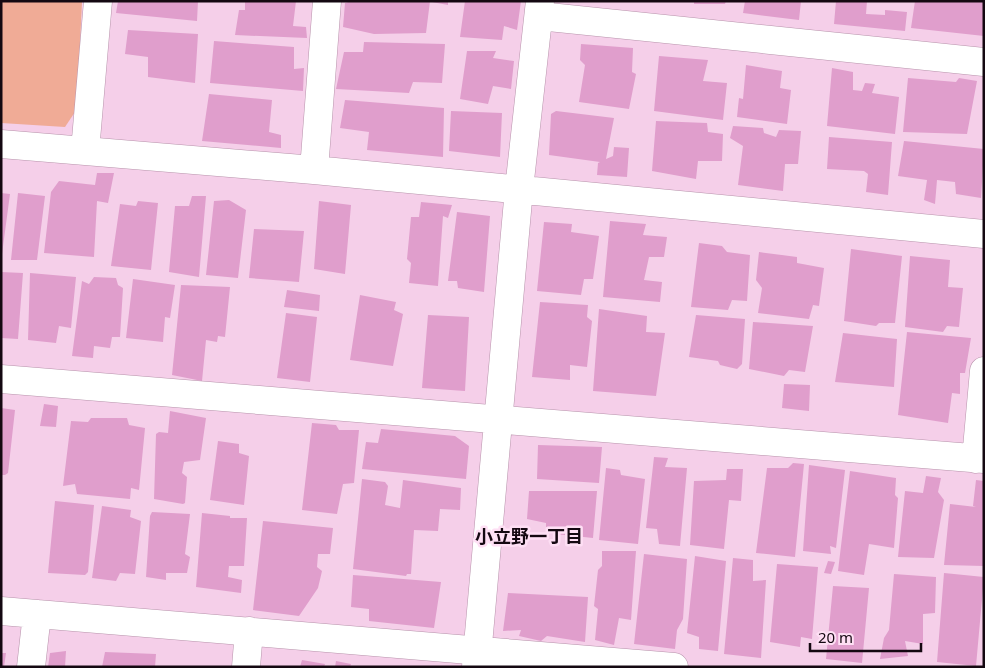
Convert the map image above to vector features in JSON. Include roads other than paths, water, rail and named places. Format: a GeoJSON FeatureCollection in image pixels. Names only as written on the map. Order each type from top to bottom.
{"type":"FeatureCollection","features":[{"type":"Feature","properties":{"kind":"street"},"geometry":{"type":"LineString","coordinates":[[84,150],[98,1]]}},
{"type":"Feature","properties":{"kind":"street"},"geometry":{"type":"LineString","coordinates":[[314,170],[327,1]]}},
{"type":"Feature","properties":{"kind":"street"},"geometry":{"type":"LineString","coordinates":[[477,658],[500,420],[519,189],[539,8],[984,62]]}},
{"type":"Feature","properties":{"kind":"street"},"geometry":{"type":"LineString","coordinates":[[1,144],[314,170],[984,234]]}},
{"type":"Feature","properties":{"kind":"street"},"geometry":{"type":"LineString","coordinates":[[1,379],[980,459],[984,371]]}},
{"type":"Feature","properties":{"kind":"street"},"geometry":{"type":"LineString","coordinates":[[1,611],[249,631],[477,658],[674,667]]}},
{"type":"Feature","properties":{"kind":"street"},"geometry":{"type":"LineString","coordinates":[[31,667],[37,614]]}},
{"type":"Feature","properties":{"kind":"street"},"geometry":{"type":"LineString","coordinates":[[246,667],[249,631]]}},
{"type":"Feature","properties":{"kind":"district","name":"小立野一丁目"},"geometry":{"type":"Point","coordinates":[529,537]}}]}
